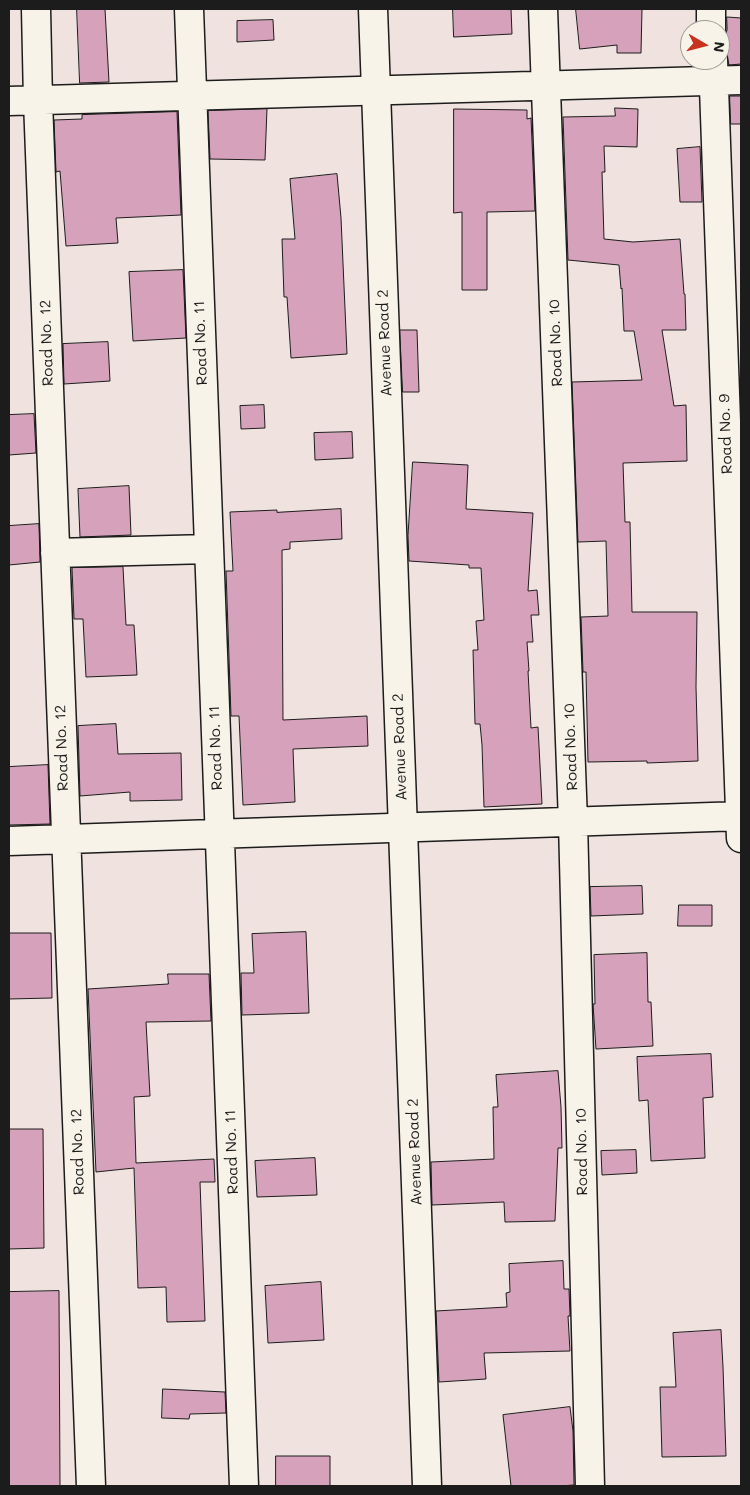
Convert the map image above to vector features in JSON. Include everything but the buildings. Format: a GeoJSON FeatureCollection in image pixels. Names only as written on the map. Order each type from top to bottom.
{"type":"FeatureCollection","features":[{"type":"Feature","properties":{"kind":"street","name":"Road No. 12"},"geometry":{"type":"LineString","coordinates":[[36,9],[91,1486]]}},
{"type":"Feature","properties":{"kind":"street","name":"Road No. 11"},"geometry":{"type":"LineString","coordinates":[[188,9],[244,1486]]}},
{"type":"Feature","properties":{"kind":"street","name":"Avenue Road 2"},"geometry":{"type":"LineString","coordinates":[[373,9],[427,1486]]}},
{"type":"Feature","properties":{"kind":"street","name":"Road No. 10"},"geometry":{"type":"LineString","coordinates":[[543,9],[574,822],[590,1486]]}},
{"type":"Feature","properties":{"kind":"street"},"geometry":{"type":"LineString","coordinates":[[9,101],[546,86],[713,70],[741,80]]}},
{"type":"Feature","properties":{"kind":"street","name":"Road No. 9"},"geometry":{"type":"LineString","coordinates":[[713,70],[741,823]]}},
{"type":"Feature","properties":{"kind":"street"},"geometry":{"type":"LineString","coordinates":[[55,553],[209,549]]}},
{"type":"Feature","properties":{"kind":"street"},"geometry":{"type":"LineString","coordinates":[[9,841],[574,822],[741,823]]}}]}
